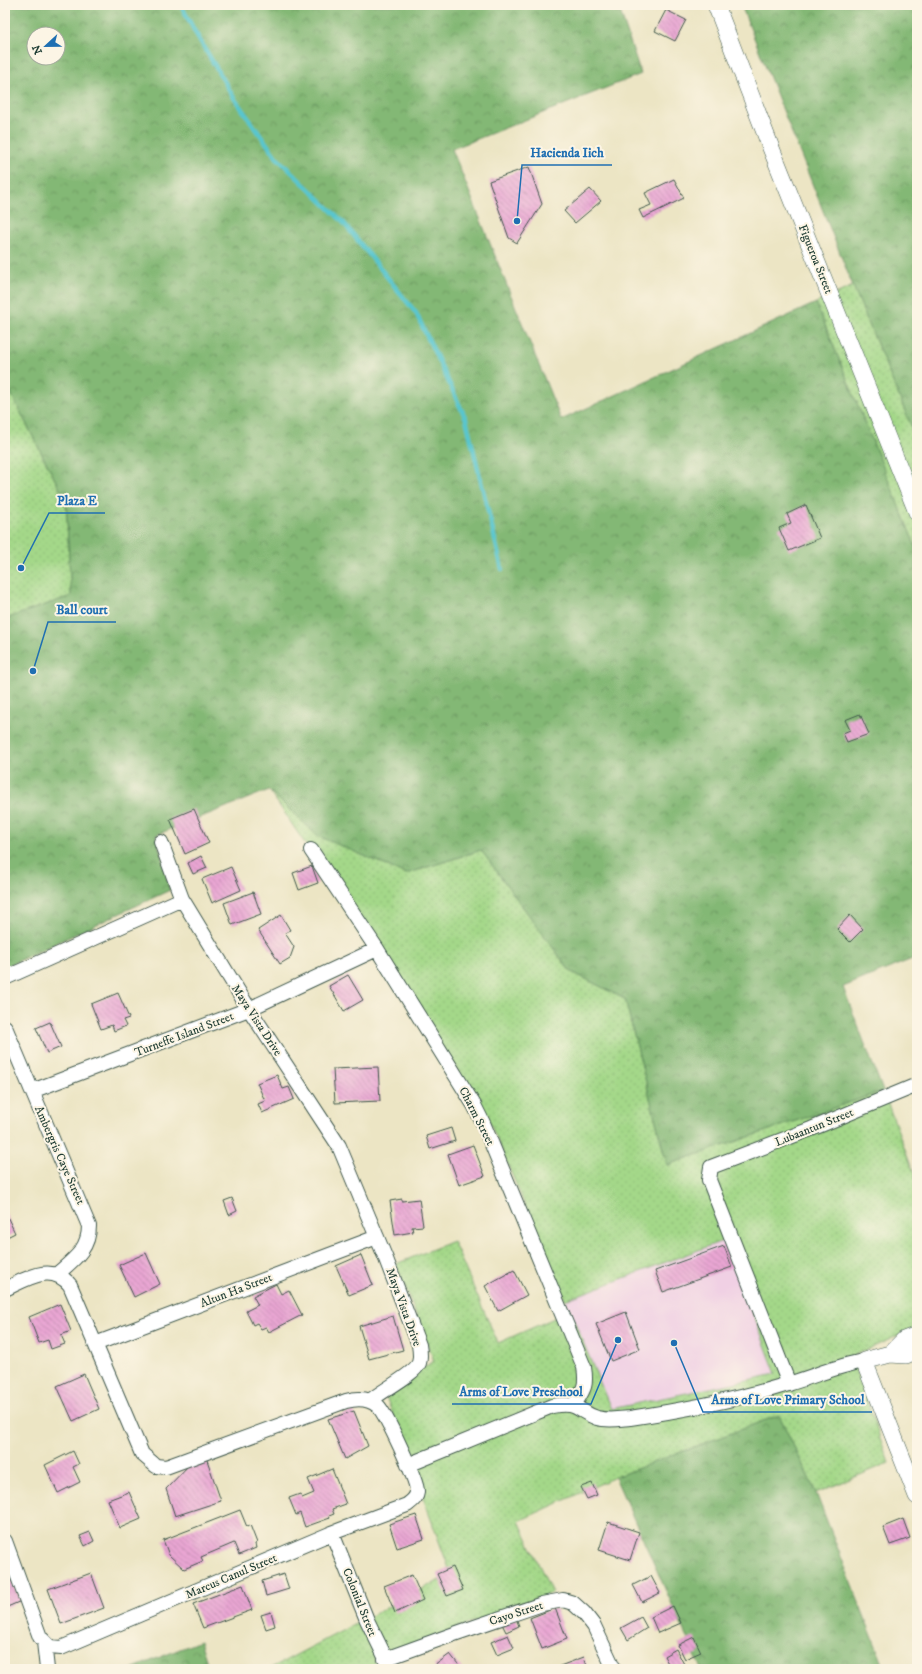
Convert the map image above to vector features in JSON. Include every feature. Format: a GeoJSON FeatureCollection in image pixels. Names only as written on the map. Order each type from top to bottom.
{"type":"FeatureCollection","features":[{"type":"Feature","properties":{"kind":"street","name":"Figueroa Street"},"geometry":{"type":"LineString","coordinates":[[716,5],[771,148],[917,512]]}},
{"type":"Feature","properties":{"kind":"street","name":"Maya Vista Drive"},"geometry":{"type":"LineString","coordinates":[[161,842],[182,899],[249,1009],[339,1146],[420,1345],[421,1355],[414,1371],[379,1393],[370,1401]]}},
{"type":"Feature","properties":{"kind":"street","name":"Charm Street"},"geometry":{"type":"LineString","coordinates":[[312,850],[377,949],[474,1105],[483,1123],[584,1367],[586,1380],[583,1390],[574,1405]]}},
{"type":"Feature","properties":{"kind":"street"},"geometry":{"type":"LineString","coordinates":[[5,978],[182,899]]}},
{"type":"Feature","properties":{"kind":"street","name":"Turneffe Island Street"},"geometry":{"type":"LineString","coordinates":[[32,1092],[249,1009],[377,949]]}},
{"type":"Feature","properties":{"kind":"street","name":"Ambergris Caye Street"},"geometry":{"type":"LineString","coordinates":[[5,1027],[90,1226],[89,1236],[85,1247],[56,1275]]}},
{"type":"Feature","properties":{"kind":"street","name":"Lubaantun Street"},"geometry":{"type":"LineString","coordinates":[[789,1384],[709,1180],[711,1167],[811,1129],[917,1085]]}},
{"type":"Feature","properties":{"kind":"street","name":"Altun Ha Street"},"geometry":{"type":"LineString","coordinates":[[95,1344],[376,1237]]}},
{"type":"Feature","properties":{"kind":"street"},"geometry":{"type":"LineString","coordinates":[[5,1289],[40,1274],[48,1273],[65,1279],[70,1285],[142,1454],[156,1466],[166,1467],[350,1400],[362,1399],[370,1401],[378,1406],[384,1414],[408,1465],[538,1410],[562,1404],[574,1405],[596,1417],[610,1420],[738,1398],[789,1384],[842,1365],[890,1354],[906,1355],[917,1350]]}},
{"type":"Feature","properties":{"kind":"street"},"geometry":{"type":"LineString","coordinates":[[890,1354],[904,1340],[917,1335]]}},
{"type":"Feature","properties":{"kind":"street"},"geometry":{"type":"LineString","coordinates":[[864,1360],[917,1496]]}},
{"type":"Feature","properties":{"kind":"street","name":"Marcus Canul Street"},"geometry":{"type":"LineString","coordinates":[[44,1642],[50,1647],[61,1648],[332,1534],[407,1505],[416,1496],[416,1484],[408,1465]]}},
{"type":"Feature","properties":{"kind":"street","name":"Colonial Street"},"geometry":{"type":"LineString","coordinates":[[332,1534],[367,1620],[388,1664]]}},
{"type":"Feature","properties":{"kind":"street"},"geometry":{"type":"LineString","coordinates":[[5,1541],[36,1629],[44,1642],[47,1669]]}},
{"type":"Feature","properties":{"kind":"street","name":"Cayo Street"},"geometry":{"type":"LineString","coordinates":[[388,1664],[457,1632],[542,1604],[563,1600],[573,1602],[594,1626],[614,1669]]}},
{"type":"Feature","properties":{"kind":"shaded area"},"geometry":{"type":"Polygon","coordinates":[[[725,1240],[776,1374],[611,1409],[565,1300],[725,1240]]]}},
{"type":"Feature","properties":{"kind":"green space"},"geometry":{"type":"Polygon","coordinates":[[[5,5],[618,5],[641,74],[452,149],[561,420],[816,303],[917,550],[917,957],[843,987],[883,1091],[667,1165],[625,999],[570,971],[481,850],[406,874],[318,836],[269,790],[156,835],[170,890],[5,967],[5,619],[71,596],[66,501],[5,382],[5,5]]]}},
{"type":"Feature","properties":{"kind":"green space"},"geometry":{"type":"Polygon","coordinates":[[[741,5],[917,5],[917,440],[853,286],[741,5]]]}},
{"type":"Feature","properties":{"kind":"green space"},"geometry":{"type":"Polygon","coordinates":[[[853,286],[917,440],[917,550],[816,303],[853,286]]]}},
{"type":"Feature","properties":{"kind":"green space"},"geometry":{"type":"Polygon","coordinates":[[[5,382],[66,501],[71,596],[5,619],[5,382]]]}},
{"type":"Feature","properties":{"kind":"green space"},"geometry":{"type":"Polygon","coordinates":[[[269,790],[318,836],[406,874],[481,850],[570,971],[625,999],[667,1165],[883,1091],[917,1181],[917,1327],[851,1357],[889,1463],[816,1493],[779,1415],[615,1477],[519,1521],[552,1593],[374,1658],[378,1669],[271,1669],[451,1574],[384,1391],[434,1361],[396,1264],[453,1241],[498,1343],[570,1311],[611,1409],[776,1374],[725,1240],[565,1300],[485,1111],[269,790]]]}},
{"type":"Feature","properties":{"kind":"green space"},"geometry":{"type":"Polygon","coordinates":[[[779,1415],[816,1493],[885,1669],[701,1669],[615,1477],[779,1415]]]}},
{"type":"Feature","properties":{"kind":"green space"},"geometry":{"type":"Polygon","coordinates":[[[200,1641],[209,1669],[131,1669],[200,1641]]]}},
{"type":"Feature","properties":{"kind":"building"},"geometry":{"type":"Polygon","coordinates":[[[666,10],[686,20],[675,41],[655,31],[666,10]]]}},
{"type":"Feature","properties":{"kind":"building"},"geometry":{"type":"Polygon","coordinates":[[[529,167],[542,204],[517,243],[509,238],[489,181],[529,167]]]}},
{"type":"Feature","properties":{"kind":"building"},"geometry":{"type":"Polygon","coordinates":[[[674,179],[684,198],[643,218],[639,210],[651,205],[645,193],[674,179]]]}},
{"type":"Feature","properties":{"kind":"building"},"geometry":{"type":"Polygon","coordinates":[[[590,189],[601,201],[575,223],[564,211],[590,189]]]}},
{"type":"Feature","properties":{"kind":"building"},"geometry":{"type":"Polygon","coordinates":[[[806,505],[820,538],[789,551],[779,528],[791,523],[787,514],[806,505]]]}},
{"type":"Feature","properties":{"kind":"building"},"geometry":{"type":"Polygon","coordinates":[[[860,714],[869,734],[847,742],[843,733],[850,730],[845,720],[860,714]]]}},
{"type":"Feature","properties":{"kind":"building"},"geometry":{"type":"Polygon","coordinates":[[[194,809],[209,843],[185,854],[170,819],[194,809]]]}},
{"type":"Feature","properties":{"kind":"building"},"geometry":{"type":"Polygon","coordinates":[[[201,856],[207,868],[193,874],[188,863],[201,856]]]}},
{"type":"Feature","properties":{"kind":"building"},"geometry":{"type":"Polygon","coordinates":[[[312,866],[318,883],[299,890],[293,873],[312,866]]]}},
{"type":"Feature","properties":{"kind":"building"},"geometry":{"type":"Polygon","coordinates":[[[231,867],[241,890],[212,903],[202,879],[231,867]]]}},
{"type":"Feature","properties":{"kind":"building"},"geometry":{"type":"Polygon","coordinates":[[[253,892],[261,914],[232,925],[224,903],[253,892]]]}},
{"type":"Feature","properties":{"kind":"building"},"geometry":{"type":"Polygon","coordinates":[[[281,915],[290,930],[285,933],[294,947],[290,958],[280,964],[258,930],[281,915]]]}},
{"type":"Feature","properties":{"kind":"building"},"geometry":{"type":"Polygon","coordinates":[[[850,915],[863,929],[850,942],[837,929],[850,915]]]}},
{"type":"Feature","properties":{"kind":"building"},"geometry":{"type":"Polygon","coordinates":[[[348,975],[363,1000],[344,1011],[329,986],[348,975]]]}},
{"type":"Feature","properties":{"kind":"building"},"geometry":{"type":"Polygon","coordinates":[[[118,993],[129,1018],[123,1020],[126,1026],[114,1031],[112,1025],[101,1029],[91,1004],[118,993]]]}},
{"type":"Feature","properties":{"kind":"building"},"geometry":{"type":"Polygon","coordinates":[[[50,1022],[61,1047],[47,1053],[36,1028],[50,1022]]]}},
{"type":"Feature","properties":{"kind":"building"},"geometry":{"type":"Polygon","coordinates":[[[378,1067],[380,1101],[335,1103],[333,1069],[378,1067]]]}},
{"type":"Feature","properties":{"kind":"building"},"geometry":{"type":"Polygon","coordinates":[[[277,1075],[283,1089],[289,1087],[294,1099],[262,1113],[258,1104],[265,1101],[257,1083],[277,1075]]]}},
{"type":"Feature","properties":{"kind":"building"},"geometry":{"type":"Polygon","coordinates":[[[451,1128],[455,1141],[430,1149],[426,1136],[451,1128]]]}},
{"type":"Feature","properties":{"kind":"building"},"geometry":{"type":"Polygon","coordinates":[[[473,1145],[485,1176],[459,1185],[448,1154],[473,1145]]]}},
{"type":"Feature","properties":{"kind":"building"},"geometry":{"type":"Polygon","coordinates":[[[232,1198],[237,1211],[229,1215],[224,1201],[232,1198]]]}},
{"type":"Feature","properties":{"kind":"building"},"geometry":{"type":"Polygon","coordinates":[[[402,1199],[402,1201],[419,1199],[423,1226],[412,1227],[413,1232],[395,1235],[390,1201],[402,1199]]]}},
{"type":"Feature","properties":{"kind":"building"},"geometry":{"type":"Polygon","coordinates":[[[5,1212],[15,1233],[5,1238],[5,1212]]]}},
{"type":"Feature","properties":{"kind":"building"},"geometry":{"type":"Polygon","coordinates":[[[724,1246],[732,1267],[663,1292],[655,1271],[724,1246]]]}},
{"type":"Feature","properties":{"kind":"building"},"geometry":{"type":"Polygon","coordinates":[[[146,1253],[160,1284],[134,1297],[119,1265],[146,1253]]]}},
{"type":"Feature","properties":{"kind":"building"},"geometry":{"type":"Polygon","coordinates":[[[361,1255],[373,1285],[349,1295],[336,1266],[361,1255]]]}},
{"type":"Feature","properties":{"kind":"building"},"geometry":{"type":"Polygon","coordinates":[[[514,1270],[527,1295],[498,1311],[485,1286],[514,1270]]]}},
{"type":"Feature","properties":{"kind":"building"},"geometry":{"type":"Polygon","coordinates":[[[276,1284],[281,1294],[289,1290],[302,1315],[269,1332],[266,1327],[261,1329],[257,1323],[253,1325],[246,1311],[258,1305],[253,1296],[276,1284]]]}},
{"type":"Feature","properties":{"kind":"building"},"geometry":{"type":"Polygon","coordinates":[[[60,1304],[71,1331],[61,1335],[65,1344],[51,1349],[48,1340],[39,1343],[29,1317],[60,1304]]]}},
{"type":"Feature","properties":{"kind":"building"},"geometry":{"type":"Polygon","coordinates":[[[626,1312],[640,1349],[611,1361],[596,1324],[626,1312]]]}},
{"type":"Feature","properties":{"kind":"building"},"geometry":{"type":"Polygon","coordinates":[[[393,1316],[403,1350],[369,1359],[359,1326],[393,1316]]]}},
{"type":"Feature","properties":{"kind":"building"},"geometry":{"type":"Polygon","coordinates":[[[84,1374],[99,1409],[73,1421],[57,1386],[84,1374]]]}},
{"type":"Feature","properties":{"kind":"building"},"geometry":{"type":"Polygon","coordinates":[[[354,1411],[368,1446],[345,1459],[328,1419],[354,1411]]]}},
{"type":"Feature","properties":{"kind":"building"},"geometry":{"type":"Polygon","coordinates":[[[73,1451],[79,1464],[73,1467],[80,1482],[58,1493],[45,1465],[73,1451]]]}},
{"type":"Feature","properties":{"kind":"building"},"geometry":{"type":"Polygon","coordinates":[[[206,1457],[221,1501],[175,1516],[166,1489],[192,1462],[206,1457]]]}},
{"type":"Feature","properties":{"kind":"building"},"geometry":{"type":"Polygon","coordinates":[[[332,1469],[346,1504],[332,1509],[334,1514],[329,1516],[330,1518],[305,1527],[300,1513],[296,1515],[289,1498],[300,1494],[302,1498],[314,1493],[308,1479],[332,1469]]]}},
{"type":"Feature","properties":{"kind":"building"},"geometry":{"type":"Polygon","coordinates":[[[592,1483],[597,1495],[587,1499],[581,1487],[592,1483]]]}},
{"type":"Feature","properties":{"kind":"building"},"geometry":{"type":"Polygon","coordinates":[[[129,1492],[141,1519],[120,1528],[108,1500],[129,1492]]]}},
{"type":"Feature","properties":{"kind":"building"},"geometry":{"type":"Polygon","coordinates":[[[240,1510],[247,1527],[250,1525],[257,1543],[255,1544],[256,1548],[239,1555],[234,1543],[201,1557],[203,1561],[184,1569],[169,1555],[163,1540],[240,1510]]]}},
{"type":"Feature","properties":{"kind":"building"},"geometry":{"type":"Polygon","coordinates":[[[416,1515],[424,1539],[397,1548],[389,1524],[416,1515]]]}},
{"type":"Feature","properties":{"kind":"building"},"geometry":{"type":"Polygon","coordinates":[[[903,1519],[910,1538],[890,1545],[883,1527],[903,1519]]]}},
{"type":"Feature","properties":{"kind":"building"},"geometry":{"type":"Polygon","coordinates":[[[608,1522],[639,1532],[630,1560],[599,1550],[608,1522]]]}},
{"type":"Feature","properties":{"kind":"building"},"geometry":{"type":"Polygon","coordinates":[[[90,1532],[94,1541],[85,1546],[80,1536],[90,1532]]]}},
{"type":"Feature","properties":{"kind":"building"},"geometry":{"type":"Polygon","coordinates":[[[453,1567],[463,1590],[447,1596],[437,1574],[453,1567]]]}},
{"type":"Feature","properties":{"kind":"building"},"geometry":{"type":"Polygon","coordinates":[[[8,1573],[21,1601],[5,1608],[5,1575],[8,1573]]]}},
{"type":"Feature","properties":{"kind":"building"},"geometry":{"type":"Polygon","coordinates":[[[91,1573],[104,1608],[61,1624],[48,1589],[91,1573]]]}},
{"type":"Feature","properties":{"kind":"building"},"geometry":{"type":"Polygon","coordinates":[[[284,1574],[289,1589],[266,1596],[262,1581],[284,1574]]]}},
{"type":"Feature","properties":{"kind":"building"},"geometry":{"type":"Polygon","coordinates":[[[412,1575],[423,1600],[395,1613],[384,1586],[412,1575]]]}},
{"type":"Feature","properties":{"kind":"building"},"geometry":{"type":"Polygon","coordinates":[[[651,1576],[660,1593],[642,1602],[633,1585],[651,1576]]]}},
{"type":"Feature","properties":{"kind":"building"},"geometry":{"type":"Polygon","coordinates":[[[243,1585],[252,1610],[203,1628],[193,1604],[243,1585]]]}},
{"type":"Feature","properties":{"kind":"building"},"geometry":{"type":"Polygon","coordinates":[[[673,1606],[681,1623],[658,1633],[651,1617],[673,1606]]]}},
{"type":"Feature","properties":{"kind":"building"},"geometry":{"type":"Polygon","coordinates":[[[555,1608],[567,1639],[542,1649],[530,1618],[555,1608]]]}},
{"type":"Feature","properties":{"kind":"building"},"geometry":{"type":"Polygon","coordinates":[[[271,1612],[275,1626],[266,1629],[261,1615],[271,1612]]]}},
{"type":"Feature","properties":{"kind":"building"},"geometry":{"type":"Polygon","coordinates":[[[641,1617],[647,1628],[628,1640],[621,1628],[641,1617]]]}},
{"type":"Feature","properties":{"kind":"building"},"geometry":{"type":"Polygon","coordinates":[[[516,1618],[519,1626],[506,1632],[502,1624],[516,1618]]]}},
{"type":"Feature","properties":{"kind":"building"},"geometry":{"type":"Polygon","coordinates":[[[508,1635],[514,1648],[497,1655],[491,1642],[508,1635]]]}},
{"type":"Feature","properties":{"kind":"building"},"geometry":{"type":"Polygon","coordinates":[[[694,1637],[701,1652],[685,1659],[678,1645],[694,1637]]]}},
{"type":"Feature","properties":{"kind":"building"},"geometry":{"type":"Polygon","coordinates":[[[676,1649],[686,1668],[671,1669],[664,1656],[676,1649]]]}},
{"type":"Feature","properties":{"kind":"building"},"geometry":{"type":"Polygon","coordinates":[[[450,1654],[462,1669],[436,1669],[434,1666],[450,1654]]]}},
{"type":"Feature","properties":{"kind":"building"},"geometry":{"type":"Polygon","coordinates":[[[584,1657],[588,1669],[552,1669],[584,1657]]]}},
{"type":"Feature","properties":{"kind":"building"},"geometry":{"type":"Polygon","coordinates":[[[664,1664],[667,1669],[653,1669],[664,1664]]]}},
{"type":"Feature","properties":{"kind":"waterway"},"geometry":{"type":"LineString","coordinates":[[181,5],[195,32],[234,98],[277,158],[343,222],[416,313],[466,419],[502,569]]}},
{"type":"Feature","properties":{"kind":"place","name":"Hacienda Iich"},"geometry":{"type":"Point","coordinates":[517,221]}},
{"type":"Feature","properties":{"kind":"place","name":"Plaza E"},"geometry":{"type":"Point","coordinates":[21,568]}},
{"type":"Feature","properties":{"kind":"place","name":"Ball court"},"geometry":{"type":"Point","coordinates":[33,671]}},
{"type":"Feature","properties":{"kind":"place","name":"Arms of Love Preschool"},"geometry":{"type":"Point","coordinates":[618,1340]}},
{"type":"Feature","properties":{"kind":"place","name":"Arms of Love Primary School"},"geometry":{"type":"Point","coordinates":[674,1343]}}]}
